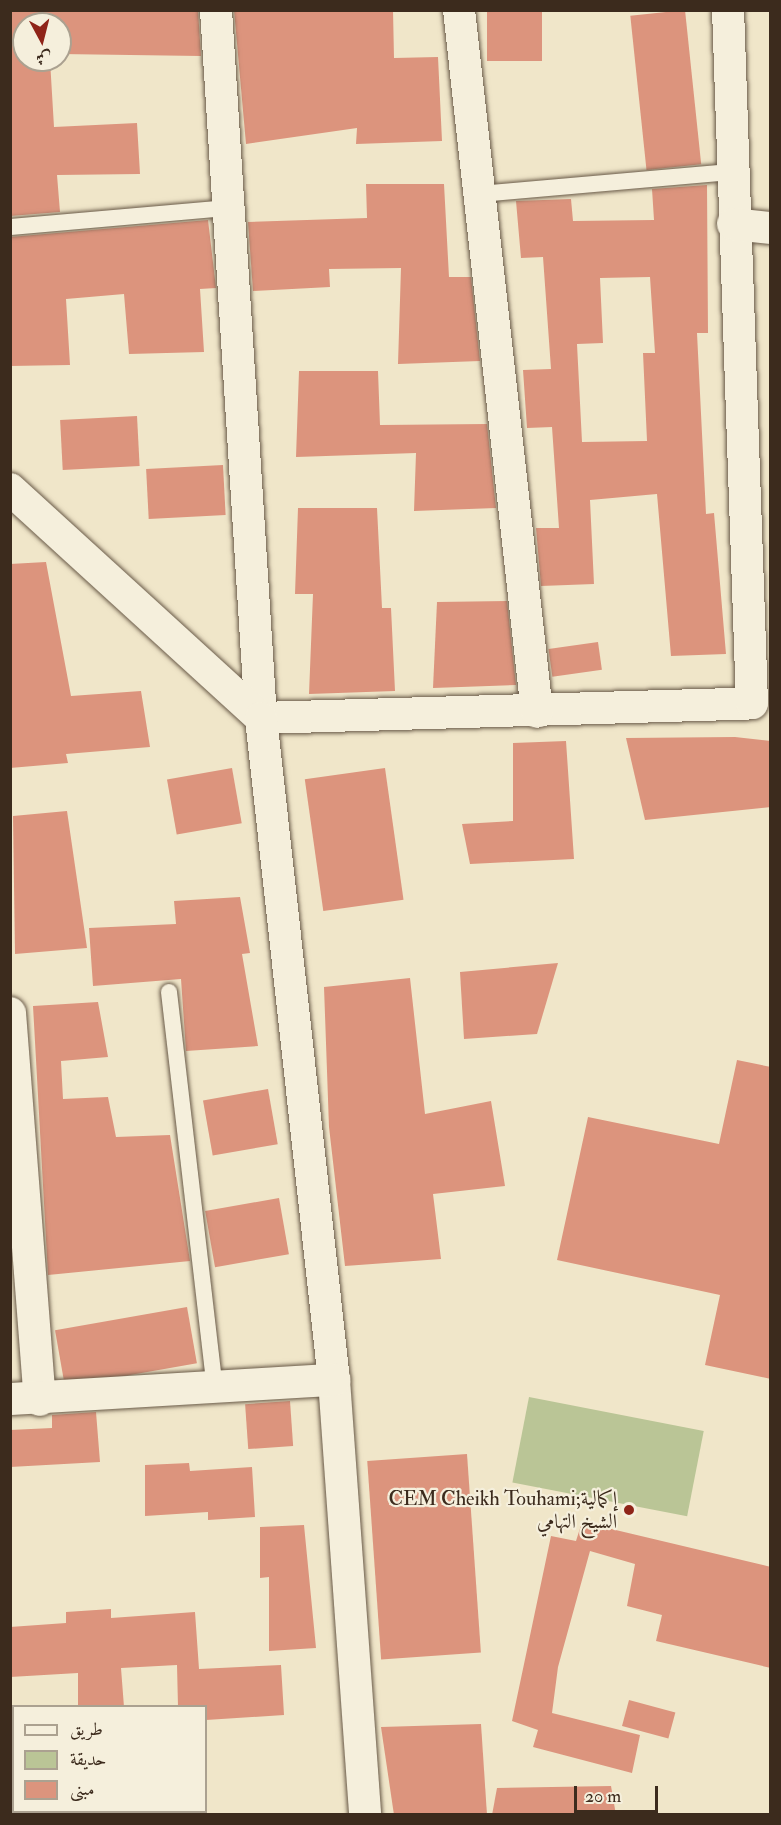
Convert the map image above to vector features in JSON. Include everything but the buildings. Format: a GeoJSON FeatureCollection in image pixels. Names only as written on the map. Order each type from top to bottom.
{"type":"FeatureCollection","features":[{"type":"Feature","properties":{"kind":"street"},"geometry":{"type":"LineString","coordinates":[[216,10],[261,718],[334,1380],[364,1815]]}},
{"type":"Feature","properties":{"kind":"street"},"geometry":{"type":"LineString","coordinates":[[459,10],[537,712]]}},
{"type":"Feature","properties":{"kind":"street"},"geometry":{"type":"LineString","coordinates":[[10,489],[261,718],[761,706],[757,454],[733,224],[728,10]]}},
{"type":"Feature","properties":{"kind":"street"},"geometry":{"type":"LineString","coordinates":[[733,224],[771,228]]}},
{"type":"Feature","properties":{"kind":"street"},"geometry":{"type":"LineString","coordinates":[[10,1013],[25,1400],[334,1380]]}},
{"type":"Feature","properties":{"kind":"lane"},"geometry":{"type":"LineString","coordinates":[[479,194],[731,172]]}},
{"type":"Feature","properties":{"kind":"lane"},"geometry":{"type":"LineString","coordinates":[[10,226],[229,208]]}},
{"type":"Feature","properties":{"kind":"lane"},"geometry":{"type":"LineString","coordinates":[[169,992],[215,1388]]}},
{"type":"Feature","properties":{"kind":"green space"},"geometry":{"type":"Polygon","coordinates":[[[529,1397],[704,1431],[687,1516],[512,1482],[529,1397]]]}},
{"type":"Feature","properties":{"kind":"place","name":"CEM Cheikh Touhami;إكمالية الشيخ التهامي"},"geometry":{"type":"Point","coordinates":[629,1510]}}]}
